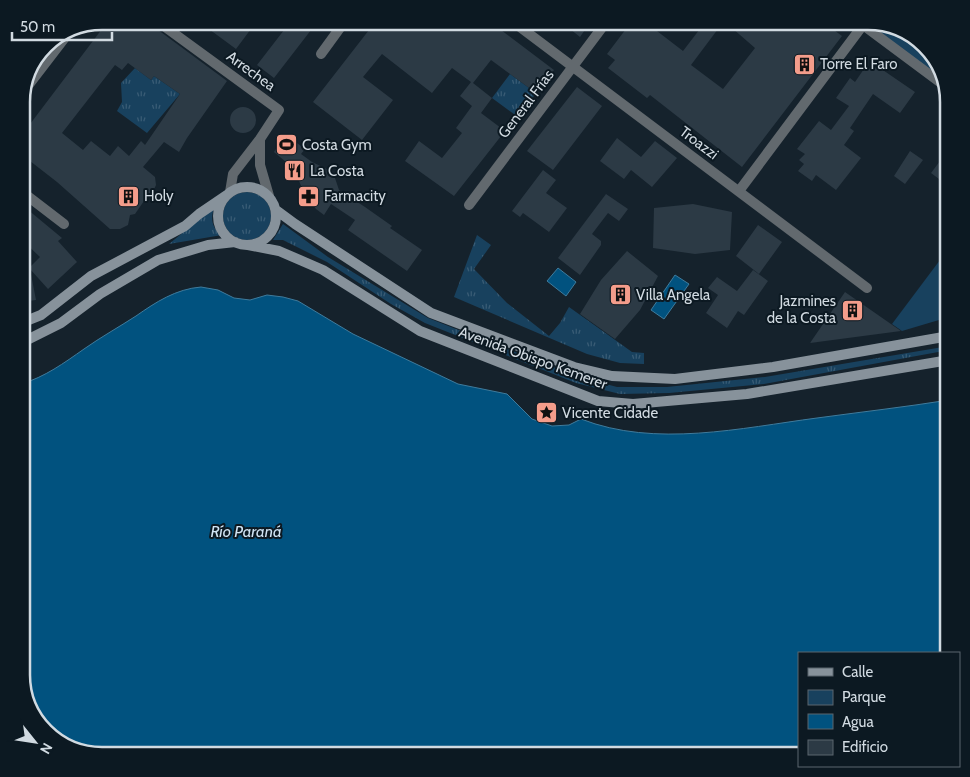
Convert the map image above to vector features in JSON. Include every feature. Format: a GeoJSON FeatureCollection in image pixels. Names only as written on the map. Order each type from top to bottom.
{"type":"FeatureCollection","features":[{"type":"Feature","properties":{"kind":"main road"},"geometry":{"type":"LineString","coordinates":[[30,319],[41,315],[91,276],[185,226],[228,194],[246,187],[254,188],[269,196]]}},
{"type":"Feature","properties":{"kind":"main road"},"geometry":{"type":"LineString","coordinates":[[228,194],[222,203],[219,221],[222,230],[235,242]]}},
{"type":"Feature","properties":{"kind":"main road","name":"Avenida Obispo Kemerer"},"geometry":{"type":"LineString","coordinates":[[269,196],[276,210],[295,224],[431,313],[574,367],[612,376],[675,380],[773,367],[940,338]]}},
{"type":"Feature","properties":{"kind":"main road"},"geometry":{"type":"LineString","coordinates":[[248,245],[258,243],[267,237],[273,229],[276,220],[276,210]]}},
{"type":"Feature","properties":{"kind":"main road","name":"Avenida Obispo Kemerer"},"geometry":{"type":"LineString","coordinates":[[30,338],[61,323],[100,294],[158,260],[208,245],[235,242],[279,251],[323,270],[420,331],[598,401],[633,404],[747,394],[940,362]]}},
{"type":"Feature","properties":{"kind":"street","name":"Arrechea"},"geometry":{"type":"LineString","coordinates":[[169,30],[279,110],[260,139]]}},
{"type":"Feature","properties":{"kind":"street"},"geometry":{"type":"LineString","coordinates":[[321,54],[338,30]]}},
{"type":"Feature","properties":{"kind":"street","name":"Troazzi"},"geometry":{"type":"LineString","coordinates":[[524,30],[867,288]]}},
{"type":"Feature","properties":{"kind":"street","name":"General Frías"},"geometry":{"type":"LineString","coordinates":[[468,205],[599,30]]}},
{"type":"Feature","properties":{"kind":"street"},"geometry":{"type":"LineString","coordinates":[[739,192],[857,30]]}},
{"type":"Feature","properties":{"kind":"street"},"geometry":{"type":"LineString","coordinates":[[874,30],[937,79]]}},
{"type":"Feature","properties":{"kind":"street"},"geometry":{"type":"LineString","coordinates":[[34,78],[57,46]]}},
{"type":"Feature","properties":{"kind":"street"},"geometry":{"type":"LineString","coordinates":[[228,194],[233,174],[260,139]]}},
{"type":"Feature","properties":{"kind":"street"},"geometry":{"type":"LineString","coordinates":[[260,139],[260,165],[269,196]]}},
{"type":"Feature","properties":{"kind":"street"},"geometry":{"type":"LineString","coordinates":[[30,197],[64,224]]}},
{"type":"Feature","properties":{"kind":"green space"},"geometry":{"type":"Polygon","coordinates":[[[873,30],[896,35],[916,48],[928,62],[937,79],[873,30]]]}},
{"type":"Feature","properties":{"kind":"green space"},"geometry":{"type":"Polygon","coordinates":[[[135,68],[151,80],[154,76],[180,94],[147,133],[117,111],[122,102],[121,83],[135,68]]]}},
{"type":"Feature","properties":{"kind":"green space"},"geometry":{"type":"Polygon","coordinates":[[[510,74],[536,93],[518,117],[492,98],[510,74]]]}},
{"type":"Feature","properties":{"kind":"green space"},"geometry":{"type":"Polygon","coordinates":[[[247,192],[256,194],[264,199],[269,207],[271,216],[269,225],[264,233],[256,238],[247,240],[238,238],[230,233],[225,225],[223,216],[225,207],[230,199],[238,194],[247,192]]]}},
{"type":"Feature","properties":{"kind":"green space"},"geometry":{"type":"Polygon","coordinates":[[[215,206],[212,222],[222,235],[169,244],[215,206]]]}},
{"type":"Feature","properties":{"kind":"green space"},"geometry":{"type":"Polygon","coordinates":[[[283,224],[328,257],[428,318],[576,376],[617,387],[667,387],[765,377],[940,348],[940,352],[764,384],[669,393],[620,394],[576,383],[425,323],[391,304],[327,262],[283,240],[273,240],[283,224]]]}},
{"type":"Feature","properties":{"kind":"green space"},"geometry":{"type":"Polygon","coordinates":[[[477,235],[491,245],[474,269],[507,303],[549,336],[560,323],[569,307],[632,352],[644,353],[644,364],[620,363],[587,354],[454,297],[477,235]]]}},
{"type":"Feature","properties":{"kind":"green space"},"geometry":{"type":"Polygon","coordinates":[[[940,260],[940,320],[902,331],[892,324],[940,260]]]}},
{"type":"Feature","properties":{"kind":"water"},"geometry":{"type":"Polygon","coordinates":[[[558,268],[576,282],[566,296],[547,281],[558,268]]]}},
{"type":"Feature","properties":{"kind":"water"},"geometry":{"type":"Polygon","coordinates":[[[675,275],[689,284],[664,319],[651,310],[675,275]]]}},
{"type":"Feature","properties":{"kind":"water","name":"Río Paraná"},"geometry":{"type":"Polygon","coordinates":[[[201,287],[218,290],[234,298],[250,300],[267,295],[298,301],[353,334],[458,384],[507,394],[532,419],[552,426],[569,425],[581,419],[609,428],[638,432],[698,433],[940,401],[940,652],[798,652],[798,747],[102,747],[74,742],[60,734],[60,717],[44,717],[32,694],[30,680],[30,381],[54,369],[159,301],[183,290],[201,287]]]}},
{"type":"Feature","properties":{"kind":"building"},"geometry":{"type":"Polygon","coordinates":[[[101,30],[158,30],[227,81],[179,152],[164,142],[143,167],[155,177],[156,185],[152,194],[146,198],[135,214],[130,215],[128,225],[120,229],[110,229],[30,161],[30,124],[101,30]],[[128,63],[122,70],[115,65],[62,133],[83,150],[91,141],[110,156],[118,146],[129,156],[141,141],[145,145],[180,94],[154,76],[151,80],[128,63]]]}},
{"type":"Feature","properties":{"kind":"building"},"geometry":{"type":"Polygon","coordinates":[[[210,30],[250,30],[236,49],[210,30]]]}},
{"type":"Feature","properties":{"kind":"building"},"geometry":{"type":"Polygon","coordinates":[[[284,30],[311,30],[274,78],[257,65],[284,30]]]}},
{"type":"Feature","properties":{"kind":"building"},"geometry":{"type":"Polygon","coordinates":[[[369,30],[501,30],[554,70],[536,93],[491,60],[473,83],[492,98],[481,113],[505,131],[454,196],[405,161],[419,141],[442,158],[462,133],[456,128],[472,106],[460,96],[471,82],[452,68],[432,93],[382,54],[363,77],[393,100],[362,140],[313,102],[369,30]]]}},
{"type":"Feature","properties":{"kind":"building"},"geometry":{"type":"Polygon","coordinates":[[[571,30],[585,30],[580,37],[571,30]]]}},
{"type":"Feature","properties":{"kind":"building"},"geometry":{"type":"Polygon","coordinates":[[[625,30],[656,30],[683,51],[699,30],[717,30],[691,65],[723,89],[755,48],[734,30],[834,30],[842,36],[742,167],[650,95],[647,98],[608,68],[615,60],[607,54],[625,30]]]}},
{"type":"Feature","properties":{"kind":"building"},"geometry":{"type":"Polygon","coordinates":[[[866,66],[873,71],[877,66],[915,92],[900,113],[873,94],[850,128],[854,131],[844,145],[861,158],[836,190],[816,175],[812,181],[798,171],[804,164],[799,160],[805,154],[797,149],[819,121],[831,130],[849,106],[836,98],[850,78],[855,82],[866,66]]]}},
{"type":"Feature","properties":{"kind":"building"},"geometry":{"type":"Polygon","coordinates":[[[577,87],[602,106],[553,170],[527,151],[577,87]]]}},
{"type":"Feature","properties":{"kind":"building"},"geometry":{"type":"Polygon","coordinates":[[[243,107],[252,111],[256,120],[252,129],[243,133],[234,129],[230,120],[234,111],[243,107]]]}},
{"type":"Feature","properties":{"kind":"building"},"geometry":{"type":"Polygon","coordinates":[[[285,134],[305,149],[301,154],[312,162],[333,172],[339,190],[392,226],[390,228],[422,250],[407,271],[348,230],[355,220],[331,204],[324,215],[316,209],[305,195],[299,181],[287,173],[292,167],[274,152],[285,134]]]}},
{"type":"Feature","properties":{"kind":"building"},"geometry":{"type":"Polygon","coordinates":[[[617,138],[641,157],[655,141],[677,158],[652,187],[631,170],[624,179],[600,161],[617,138]]]}},
{"type":"Feature","properties":{"kind":"building"},"geometry":{"type":"Polygon","coordinates":[[[910,151],[923,160],[905,184],[894,176],[910,151]]]}},
{"type":"Feature","properties":{"kind":"building"},"geometry":{"type":"Polygon","coordinates":[[[940,161],[940,180],[931,173],[940,161]]]}},
{"type":"Feature","properties":{"kind":"building"},"geometry":{"type":"Polygon","coordinates":[[[543,170],[556,180],[546,193],[567,208],[549,232],[523,213],[520,217],[512,211],[543,170]]]}},
{"type":"Feature","properties":{"kind":"building"},"geometry":{"type":"Polygon","coordinates":[[[606,194],[628,209],[619,221],[608,213],[592,234],[601,241],[601,245],[580,275],[558,258],[606,194]]]}},
{"type":"Feature","properties":{"kind":"building","name":"Villa Angela"},"geometry":{"type":"Polygon","coordinates":[[[693,204],[732,212],[730,250],[695,254],[653,248],[654,208],[693,204]]]}},
{"type":"Feature","properties":{"kind":"building"},"geometry":{"type":"Polygon","coordinates":[[[30,211],[62,238],[58,241],[77,262],[48,289],[30,269],[40,257],[30,248],[30,211]]]}},
{"type":"Feature","properties":{"kind":"building"},"geometry":{"type":"Polygon","coordinates":[[[758,225],[782,242],[759,274],[736,256],[758,225]]]}},
{"type":"Feature","properties":{"kind":"building","name":"Villa Angela"},"geometry":{"type":"Polygon","coordinates":[[[627,251],[658,276],[640,310],[615,339],[580,314],[601,280],[627,251]]]}},
{"type":"Feature","properties":{"kind":"building"},"geometry":{"type":"Polygon","coordinates":[[[30,269],[36,300],[30,301],[30,269]]]}},
{"type":"Feature","properties":{"kind":"building"},"geometry":{"type":"Polygon","coordinates":[[[753,270],[768,281],[744,315],[738,311],[727,328],[706,313],[718,295],[708,288],[717,277],[737,291],[753,270]]]}},
{"type":"Feature","properties":{"kind":"building","name":"Jazmines de la Costa"},"geometry":{"type":"Polygon","coordinates":[[[845,292],[901,331],[810,343],[845,292]]]}},
{"type":"Feature","properties":{"kind":"place","name":"Torre El Faro"},"geometry":{"type":"Point","coordinates":[804,64]}},
{"type":"Feature","properties":{"kind":"place","name":"Costa Gym"},"geometry":{"type":"Point","coordinates":[286,145]}},
{"type":"Feature","properties":{"kind":"place","name":"La Costa"},"geometry":{"type":"Point","coordinates":[294,171]}},
{"type":"Feature","properties":{"kind":"place","name":"Holy"},"geometry":{"type":"Point","coordinates":[128,196]}},
{"type":"Feature","properties":{"kind":"place","name":"Farmacity"},"geometry":{"type":"Point","coordinates":[308,196]}},
{"type":"Feature","properties":{"kind":"place","name":"Villa Angela"},"geometry":{"type":"Point","coordinates":[620,295]}},
{"type":"Feature","properties":{"kind":"place","name":"Jazmines de la Costa"},"geometry":{"type":"Point","coordinates":[852,310]}},
{"type":"Feature","properties":{"kind":"place","name":"Vicente Cidade"},"geometry":{"type":"Point","coordinates":[546,413]}}]}
